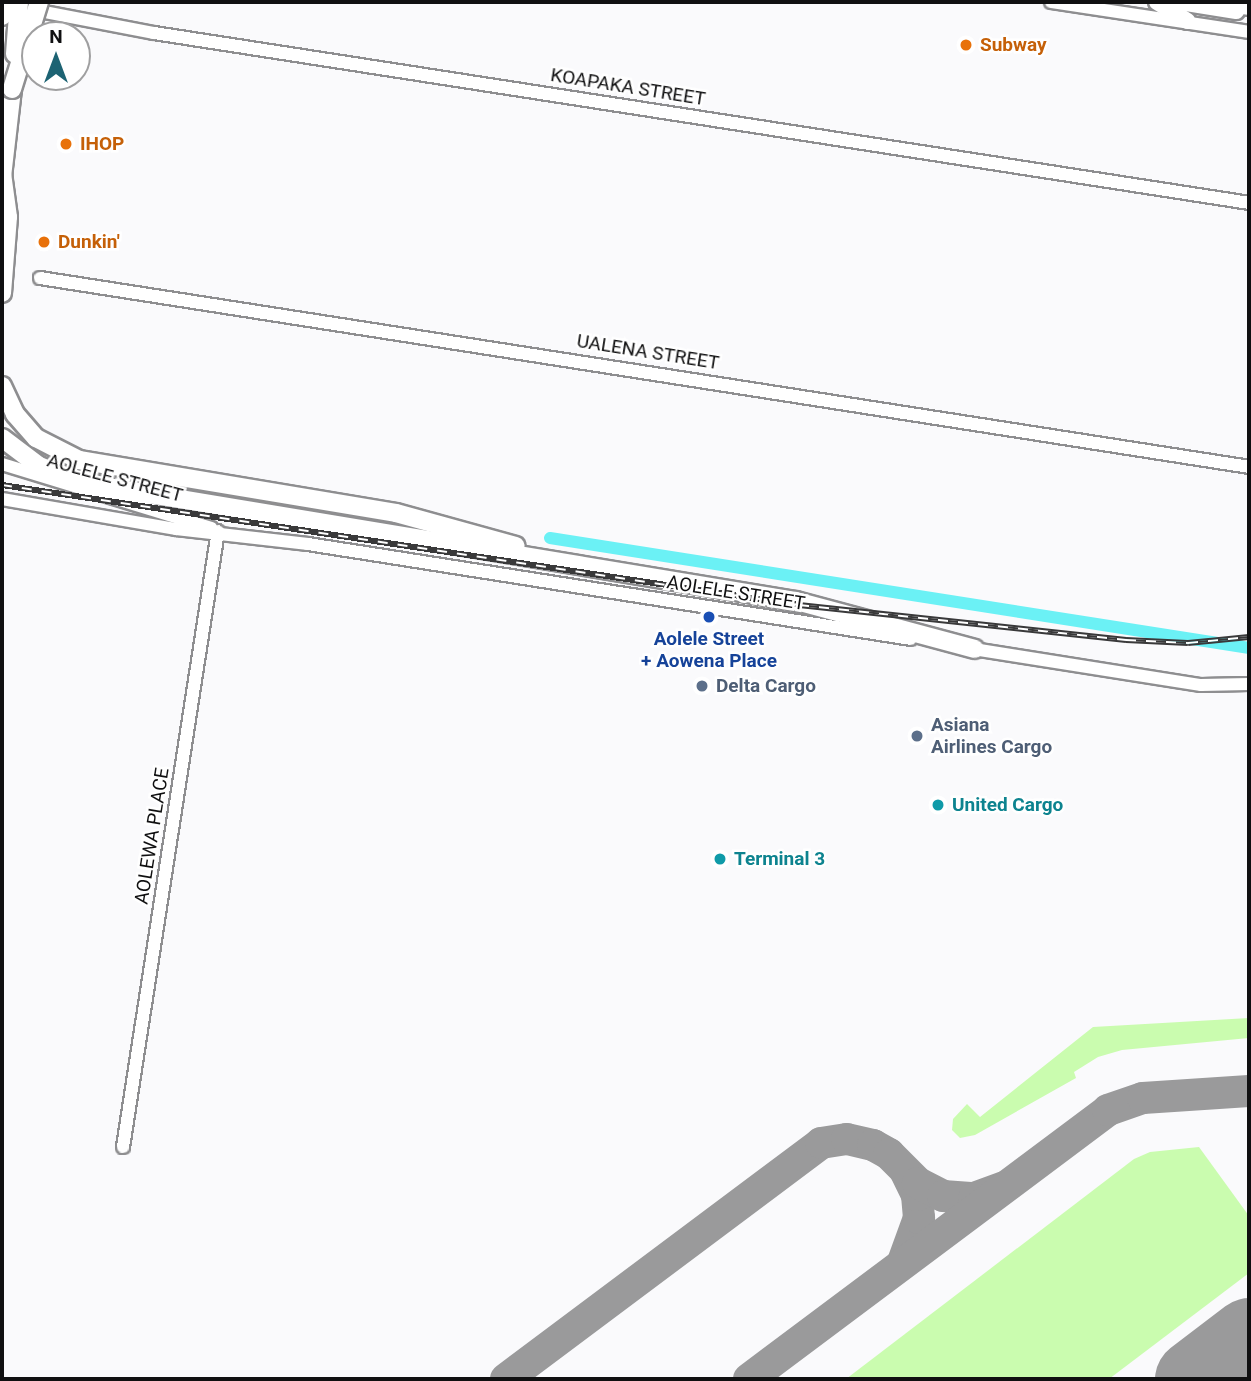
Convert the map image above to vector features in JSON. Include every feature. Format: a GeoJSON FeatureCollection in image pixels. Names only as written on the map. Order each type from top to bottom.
{"type":"FeatureCollection","features":[{"type":"Feature","properties":{"kind":"highway"},"geometry":{"type":"LineString","coordinates":[[1221,2],[1246,10]]}},
{"type":"Feature","properties":{"kind":"highway"},"geometry":{"type":"LineString","coordinates":[[2,16],[3,3]]}},
{"type":"Feature","properties":{"kind":"highway"},"geometry":{"type":"LineString","coordinates":[[2,293],[8,217],[2,175],[25,3]]}},
{"type":"Feature","properties":{"kind":"highway"},"geometry":{"type":"LineString","coordinates":[[2,386],[23,425],[64,455],[408,516],[562,561]]}},
{"type":"Feature","properties":{"kind":"highway"},"geometry":{"type":"LineString","coordinates":[[2,438],[32,462],[67,478],[807,603],[975,649]]}},
{"type":"Feature","properties":{"kind":"main road"},"geometry":{"type":"LineString","coordinates":[[1157,2],[1187,21]]}},
{"type":"Feature","properties":{"kind":"main road"},"geometry":{"type":"LineString","coordinates":[[1180,2],[1246,10]]}},
{"type":"Feature","properties":{"kind":"street"},"geometry":{"type":"LineString","coordinates":[[1051,2],[1249,32]]}},
{"type":"Feature","properties":{"kind":"street","name":"KOAPAKA STREET"},"geometry":{"type":"LineString","coordinates":[[3,3],[25,3],[154,33],[1249,203]]}},
{"type":"Feature","properties":{"kind":"street"},"geometry":{"type":"LineString","coordinates":[[2,148],[25,3]]}},
{"type":"Feature","properties":{"kind":"street","name":"UALENA STREET"},"geometry":{"type":"LineString","coordinates":[[40,278],[1249,467]]}},
{"type":"Feature","properties":{"kind":"street","name":"AOLELE STREET"},"geometry":{"type":"LineString","coordinates":[[2,464],[62,486],[191,519],[218,531]]}},
{"type":"Feature","properties":{"kind":"street","name":"AOLELE STREET"},"geometry":{"type":"LineString","coordinates":[[4,500],[176,529],[218,531],[1201,685],[1249,684]]}},
{"type":"Feature","properties":{"kind":"street","name":"AOLEWA PLACE"},"geometry":{"type":"LineString","coordinates":[[122,1147],[218,531]]}},
{"type":"Feature","properties":{"kind":"green space"},"geometry":{"type":"Polygon","coordinates":[[[1249,1018],[1249,1038],[1122,1050],[1098,1057],[1074,1072],[1076,1078],[975,1135],[960,1138],[952,1130],[953,1119],[967,1104],[980,1117],[1093,1027],[1249,1018]]]}},
{"type":"Feature","properties":{"kind":"green space"},"geometry":{"type":"Polygon","coordinates":[[[1199,1147],[1249,1216],[1249,1273],[1109,1379],[846,1379],[1134,1159],[1150,1152],[1199,1147]]]}},
{"type":"Feature","properties":{"kind":"waterway"},"geometry":{"type":"LineString","coordinates":[[550,538],[1249,648]]}},
{"type":"Feature","properties":{"kind":"taxiway"},"geometry":{"type":"LineString","coordinates":[[749,1379],[1108,1110],[1143,1098],[1249,1091]]}},
{"type":"Feature","properties":{"kind":"taxiway"},"geometry":{"type":"LineString","coordinates":[[506,1379],[821,1143],[847,1139],[873,1145],[889,1154],[918,1183],[943,1196],[974,1198],[1004,1187]]}},
{"type":"Feature","properties":{"kind":"taxiway"},"geometry":{"type":"LineString","coordinates":[[903,1262],[919,1218],[917,1195],[906,1172]]}},
{"type":"Feature","properties":{"kind":"runway"},"geometry":{"type":"LineString","coordinates":[[1194,1379],[1249,1337]]}},
{"type":"Feature","properties":{"kind":"railway"},"geometry":{"type":"LineString","coordinates":[[2,485],[799,605],[1126,640],[1188,643],[1249,637]]}},
{"type":"Feature","properties":{"kind":"place","name":"Subway"},"geometry":{"type":"Point","coordinates":[966,45]}},
{"type":"Feature","properties":{"kind":"place","name":"IHOP"},"geometry":{"type":"Point","coordinates":[66,144]}},
{"type":"Feature","properties":{"kind":"place","name":"Dunkin'"},"geometry":{"type":"Point","coordinates":[44,242]}},
{"type":"Feature","properties":{"kind":"place","name":"Aolele Street + Aowena Place"},"geometry":{"type":"Point","coordinates":[709,617]}},
{"type":"Feature","properties":{"kind":"place","name":"Delta Cargo"},"geometry":{"type":"Point","coordinates":[702,686]}},
{"type":"Feature","properties":{"kind":"place","name":"Asiana Airlines Cargo"},"geometry":{"type":"Point","coordinates":[917,736]}},
{"type":"Feature","properties":{"kind":"place","name":"United Cargo"},"geometry":{"type":"Point","coordinates":[938,805]}},
{"type":"Feature","properties":{"kind":"place","name":"Terminal 3"},"geometry":{"type":"Point","coordinates":[720,859]}}]}
